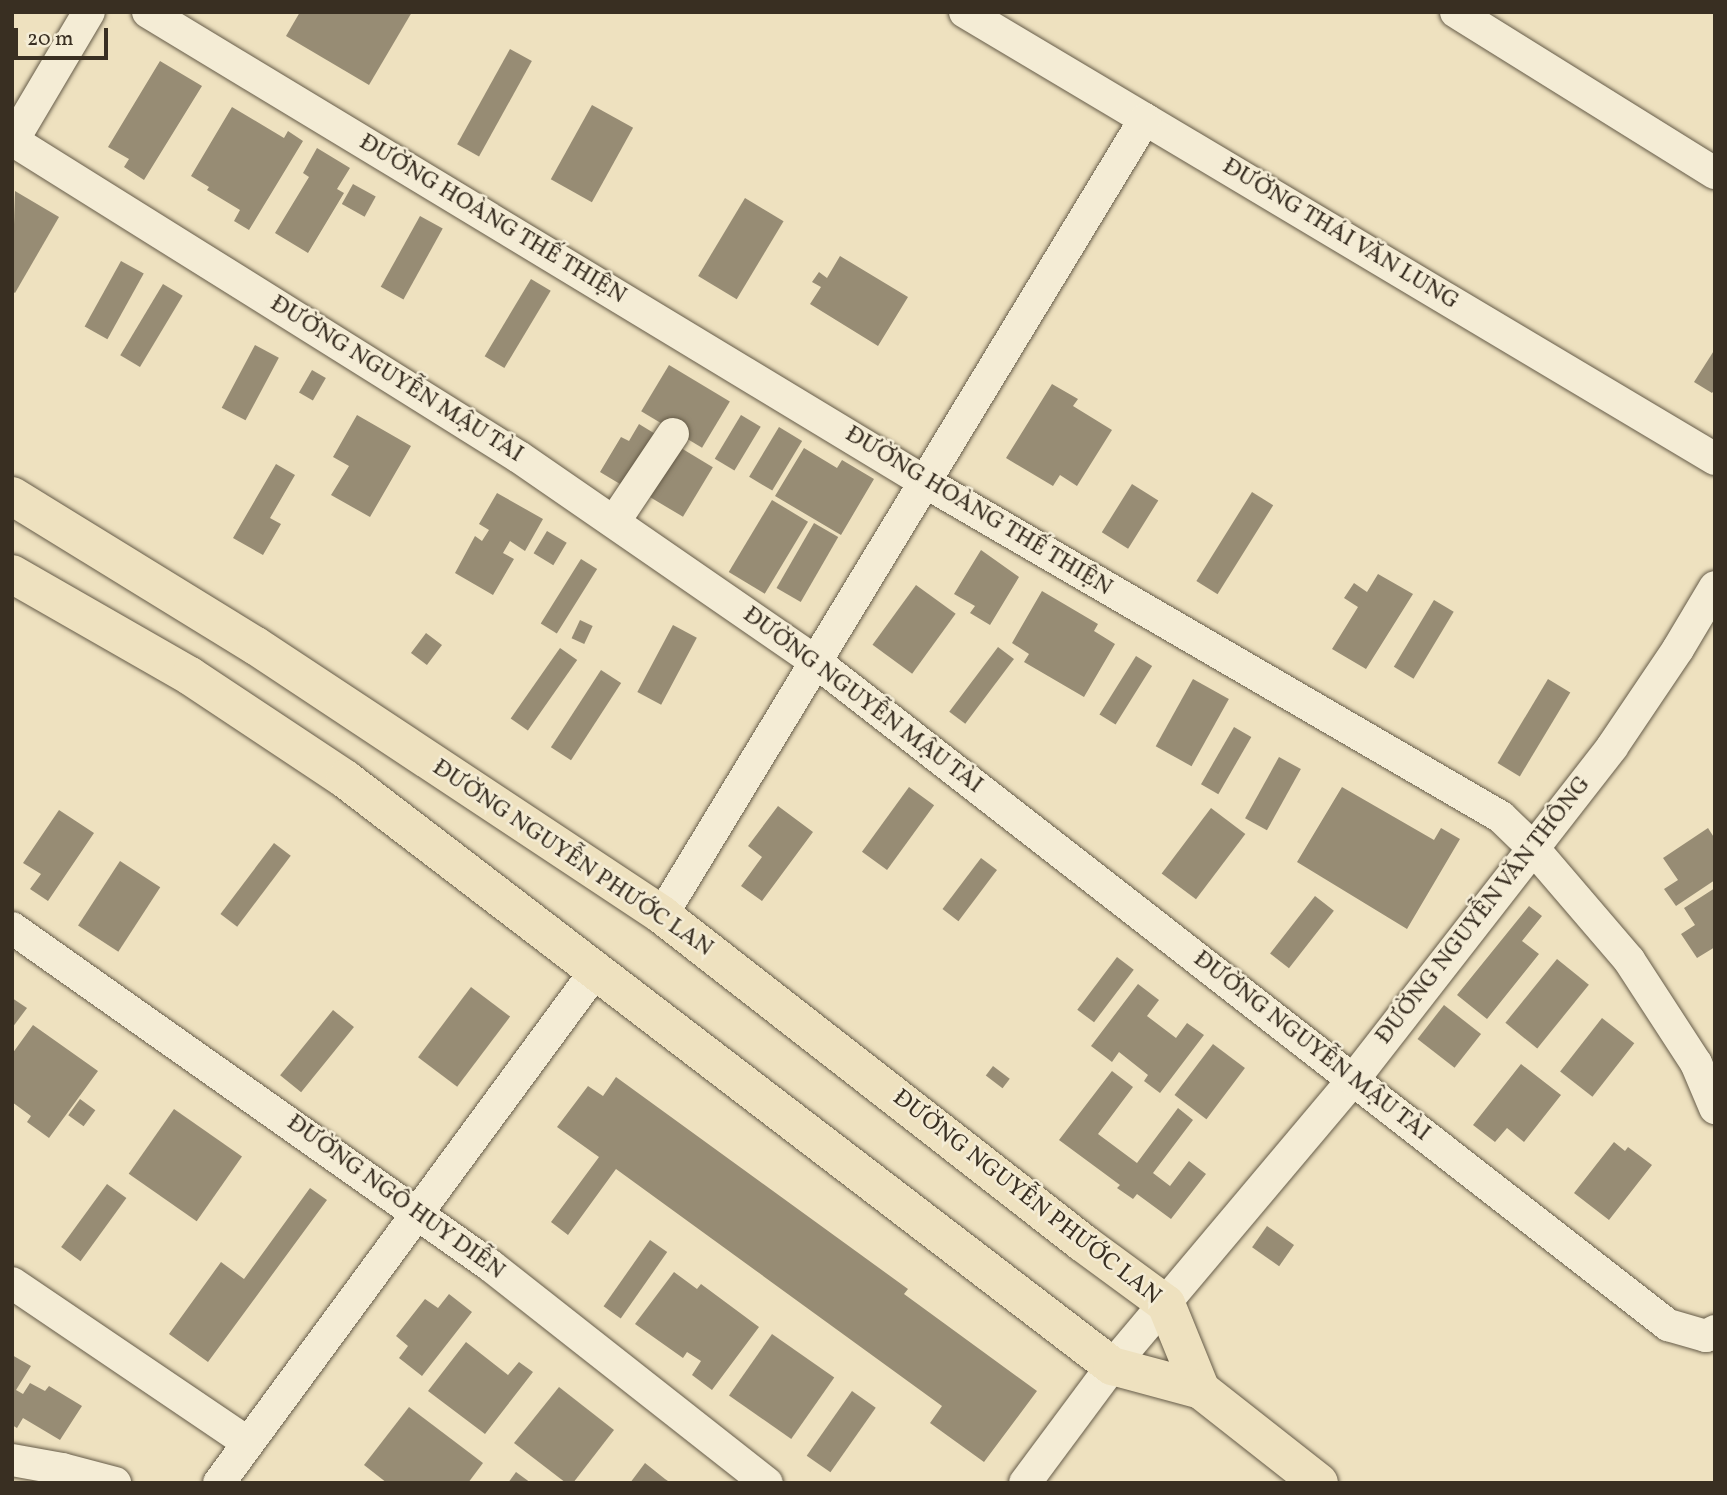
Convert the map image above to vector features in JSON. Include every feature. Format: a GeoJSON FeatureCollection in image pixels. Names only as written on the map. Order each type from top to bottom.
{"type":"FeatureCollection","features":[{"type":"Feature","properties":{"kind":"main road","name":"ĐƯỜNG NGUYỄN PHƯỚC LAN"},"geometry":{"type":"LineString","coordinates":[[12,496],[256,646],[662,915],[1083,1243],[1166,1304],[1202,1390]]}},
{"type":"Feature","properties":{"kind":"main road","name":"ĐƯỜNG NGUYỄN PHƯỚC LAN"},"geometry":{"type":"LineString","coordinates":[[12,574],[190,676],[345,779],[597,969],[1112,1366],[1202,1390],[1318,1483]]}},
{"type":"Feature","properties":{"kind":"street"},"geometry":{"type":"LineString","coordinates":[[13,140],[89,12]]}},
{"type":"Feature","properties":{"kind":"street","name":"ĐƯỜNG HOÀNG THẾ THIỆN"},"geometry":{"type":"LineString","coordinates":[[148,12],[925,482],[1501,817],[1533,848],[1629,960],[1696,1063],[1715,1108]]}},
{"type":"Feature","properties":{"kind":"street","name":"ĐƯỜNG THÁI VĂN LUNG"},"geometry":{"type":"LineString","coordinates":[[965,12],[1715,459]]}},
{"type":"Feature","properties":{"kind":"street"},"geometry":{"type":"LineString","coordinates":[[1456,12],[1715,173]]}},
{"type":"Feature","properties":{"kind":"street"},"geometry":{"type":"LineString","coordinates":[[662,915],[1146,119]]}},
{"type":"Feature","properties":{"kind":"street","name":"ĐƯỜNG NGUYỄN MẬU TÀI"},"geometry":{"type":"LineString","coordinates":[[13,140],[519,457],[816,662],[1668,1325],[1706,1336],[1715,1331]]}},
{"type":"Feature","properties":{"kind":"street"},"geometry":{"type":"LineString","coordinates":[[614,522],[673,434]]}},
{"type":"Feature","properties":{"kind":"street","name":"ĐƯỜNG NGUYỄN VĂN THÔNG"},"geometry":{"type":"LineString","coordinates":[[1025,1483],[1112,1366],[1353,1080],[1612,747],[1678,649],[1715,587]]}},
{"type":"Feature","properties":{"kind":"street","name":"ĐƯỜNG NGÔ HUY DIỄN"},"geometry":{"type":"LineString","coordinates":[[12,928],[491,1266],[767,1483]]}},
{"type":"Feature","properties":{"kind":"street"},"geometry":{"type":"LineString","coordinates":[[219,1483],[597,969]]}},
{"type":"Feature","properties":{"kind":"street"},"geometry":{"type":"LineString","coordinates":[[12,1283],[248,1443]]}},
{"type":"Feature","properties":{"kind":"street"},"geometry":{"type":"LineString","coordinates":[[12,1460],[62,1469],[115,1483]]}},
{"type":"Feature","properties":{"kind":"building"},"geometry":{"type":"Polygon","coordinates":[[[300,12],[412,12],[369,85],[286,36],[300,12]]]}},
{"type":"Feature","properties":{"kind":"building"},"geometry":{"type":"Polygon","coordinates":[[[510,49],[532,61],[479,156],[457,144],[510,49]]]}},
{"type":"Feature","properties":{"kind":"building"},"geometry":{"type":"Polygon","coordinates":[[[160,61],[202,86],[144,180],[124,167],[129,159],[108,147],[160,61]]]}},
{"type":"Feature","properties":{"kind":"building"},"geometry":{"type":"Polygon","coordinates":[[[592,105],[633,128],[592,202],[551,179],[592,105]]]}},
{"type":"Feature","properties":{"kind":"building"},"geometry":{"type":"Polygon","coordinates":[[[232,107],[284,138],[288,131],[303,141],[249,230],[234,221],[240,210],[207,190],[209,187],[191,176],[232,107]]]}},
{"type":"Feature","properties":{"kind":"building"},"geometry":{"type":"Polygon","coordinates":[[[317,148],[350,168],[337,189],[344,193],[308,253],[275,233],[309,177],[303,173],[317,148]]]}},
{"type":"Feature","properties":{"kind":"building"},"geometry":{"type":"Polygon","coordinates":[[[353,184],[376,197],[365,217],[342,204],[353,184]]]}},
{"type":"Feature","properties":{"kind":"building"},"geometry":{"type":"Polygon","coordinates":[[[15,191],[59,217],[15,293],[12,291],[15,191]]]}},
{"type":"Feature","properties":{"kind":"building"},"geometry":{"type":"Polygon","coordinates":[[[745,198],[784,221],[737,299],[698,276],[745,198]]]}},
{"type":"Feature","properties":{"kind":"building"},"geometry":{"type":"Polygon","coordinates":[[[420,216],[443,229],[403,299],[381,287],[420,216]]]}},
{"type":"Feature","properties":{"kind":"building"},"geometry":{"type":"Polygon","coordinates":[[[840,256],[908,297],[878,346],[810,304],[821,287],[812,282],[819,272],[827,278],[840,256]]]}},
{"type":"Feature","properties":{"kind":"building"},"geometry":{"type":"Polygon","coordinates":[[[121,261],[144,274],[107,339],[85,327],[121,261]]]}},
{"type":"Feature","properties":{"kind":"building"},"geometry":{"type":"Polygon","coordinates":[[[531,279],[551,291],[504,368],[485,356],[531,279]]]}},
{"type":"Feature","properties":{"kind":"building"},"geometry":{"type":"Polygon","coordinates":[[[163,284],[183,296],[140,367],[120,355],[163,284]]]}},
{"type":"Feature","properties":{"kind":"building"},"geometry":{"type":"Polygon","coordinates":[[[255,345],[279,358],[246,420],[222,408],[255,345]]]}},
{"type":"Feature","properties":{"kind":"building"},"geometry":{"type":"Polygon","coordinates":[[[1715,349],[1715,389],[1712,393],[1694,382],[1715,349]]]}},
{"type":"Feature","properties":{"kind":"building"},"geometry":{"type":"Polygon","coordinates":[[[669,365],[730,402],[702,448],[641,411],[669,365]]]}},
{"type":"Feature","properties":{"kind":"building"},"geometry":{"type":"Polygon","coordinates":[[[312,370],[326,378],[313,401],[299,393],[312,370]]]}},
{"type":"Feature","properties":{"kind":"building"},"geometry":{"type":"Polygon","coordinates":[[[1052,384],[1078,399],[1073,406],[1112,430],[1077,486],[1060,475],[1053,486],[1006,458],[1052,384]]]}},
{"type":"Feature","properties":{"kind":"building"},"geometry":{"type":"Polygon","coordinates":[[[357,415],[411,446],[370,517],[331,495],[349,466],[333,457],[357,415]]]}},
{"type":"Feature","properties":{"kind":"building"},"geometry":{"type":"Polygon","coordinates":[[[741,415],[761,427],[734,471],[715,459],[741,415]]]}},
{"type":"Feature","properties":{"kind":"building"},"geometry":{"type":"Polygon","coordinates":[[[639,424],[657,435],[625,487],[600,472],[621,437],[629,441],[639,424]]]}},
{"type":"Feature","properties":{"kind":"building"},"geometry":{"type":"Polygon","coordinates":[[[779,427],[802,441],[772,491],[749,477],[779,427]]]}},
{"type":"Feature","properties":{"kind":"building"},"geometry":{"type":"Polygon","coordinates":[[[676,445],[713,467],[683,517],[646,495],[676,445]]]}},
{"type":"Feature","properties":{"kind":"building"},"geometry":{"type":"Polygon","coordinates":[[[804,448],[837,468],[842,460],[874,479],[841,535],[775,496],[804,448]]]}},
{"type":"Feature","properties":{"kind":"building"},"geometry":{"type":"Polygon","coordinates":[[[276,464],[295,475],[270,518],[281,524],[263,555],[233,538],[276,464]]]}},
{"type":"Feature","properties":{"kind":"building"},"geometry":{"type":"Polygon","coordinates":[[[1132,484],[1158,500],[1128,549],[1102,532],[1132,484]]]}},
{"type":"Feature","properties":{"kind":"building"},"geometry":{"type":"Polygon","coordinates":[[[1252,492],[1273,505],[1218,594],[1196,581],[1252,492]]]}},
{"type":"Feature","properties":{"kind":"building"},"geometry":{"type":"Polygon","coordinates":[[[497,493],[543,519],[525,551],[510,541],[503,553],[514,559],[493,595],[455,573],[475,536],[482,541],[489,530],[479,524],[497,493]]]}},
{"type":"Feature","properties":{"kind":"building"},"geometry":{"type":"Polygon","coordinates":[[[772,500],[808,522],[765,594],[729,572],[772,500]]]}},
{"type":"Feature","properties":{"kind":"building"},"geometry":{"type":"Polygon","coordinates":[[[814,523],[838,537],[801,602],[776,588],[814,523]]]}},
{"type":"Feature","properties":{"kind":"building"},"geometry":{"type":"Polygon","coordinates":[[[547,531],[567,543],[553,565],[534,553],[547,531]]]}},
{"type":"Feature","properties":{"kind":"building"},"geometry":{"type":"Polygon","coordinates":[[[981,550],[1019,577],[990,625],[970,613],[975,606],[954,594],[981,550]]]}},
{"type":"Feature","properties":{"kind":"building"},"geometry":{"type":"Polygon","coordinates":[[[581,559],[597,569],[557,634],[541,623],[581,559]]]}},
{"type":"Feature","properties":{"kind":"building"},"geometry":{"type":"Polygon","coordinates":[[[1378,574],[1413,594],[1366,669],[1332,649],[1358,607],[1344,598],[1354,583],[1367,592],[1378,574]]]}},
{"type":"Feature","properties":{"kind":"building"},"geometry":{"type":"Polygon","coordinates":[[[916,585],[956,614],[912,674],[873,645],[916,585]]]}},
{"type":"Feature","properties":{"kind":"building"},"geometry":{"type":"Polygon","coordinates":[[[1042,591],[1098,624],[1094,631],[1115,644],[1084,697],[1024,662],[1029,654],[1012,643],[1042,591]]]}},
{"type":"Feature","properties":{"kind":"building"},"geometry":{"type":"Polygon","coordinates":[[[1434,600],[1454,612],[1414,679],[1394,667],[1434,600]]]}},
{"type":"Feature","properties":{"kind":"building"},"geometry":{"type":"Polygon","coordinates":[[[580,620],[593,626],[584,644],[572,638],[580,620]]]}},
{"type":"Feature","properties":{"kind":"building"},"geometry":{"type":"Polygon","coordinates":[[[673,625],[697,638],[661,705],[637,692],[673,625]]]}},
{"type":"Feature","properties":{"kind":"building"},"geometry":{"type":"Polygon","coordinates":[[[426,633],[442,645],[427,665],[411,653],[426,633]]]}},
{"type":"Feature","properties":{"kind":"building"},"geometry":{"type":"Polygon","coordinates":[[[998,647],[1014,659],[965,724],[949,712],[998,647]]]}},
{"type":"Feature","properties":{"kind":"building"},"geometry":{"type":"Polygon","coordinates":[[[560,648],[577,660],[528,730],[511,718],[560,648]]]}},
{"type":"Feature","properties":{"kind":"building"},"geometry":{"type":"Polygon","coordinates":[[[1136,656],[1152,666],[1116,725],[1099,715],[1136,656]]]}},
{"type":"Feature","properties":{"kind":"building"},"geometry":{"type":"Polygon","coordinates":[[[601,670],[621,683],[571,760],[551,747],[601,670]]]}},
{"type":"Feature","properties":{"kind":"building"},"geometry":{"type":"Polygon","coordinates":[[[1193,679],[1229,699],[1192,766],[1156,746],[1193,679]]]}},
{"type":"Feature","properties":{"kind":"building"},"geometry":{"type":"Polygon","coordinates":[[[1548,679],[1570,692],[1520,776],[1498,763],[1548,679]]]}},
{"type":"Feature","properties":{"kind":"building"},"geometry":{"type":"Polygon","coordinates":[[[1234,727],[1251,737],[1218,794],[1201,784],[1234,727]]]}},
{"type":"Feature","properties":{"kind":"building"},"geometry":{"type":"Polygon","coordinates":[[[1279,757],[1301,769],[1267,830],[1245,818],[1279,757]]]}},
{"type":"Feature","properties":{"kind":"building"},"geometry":{"type":"Polygon","coordinates":[[[909,787],[934,805],[887,870],[862,852],[909,787]]]}},
{"type":"Feature","properties":{"kind":"building"},"geometry":{"type":"Polygon","coordinates":[[[1342,787],[1434,840],[1441,828],[1460,839],[1407,929],[1297,862],[1342,787]]]}},
{"type":"Feature","properties":{"kind":"building"},"geometry":{"type":"Polygon","coordinates":[[[778,806],[813,832],[762,901],[741,886],[762,857],[748,846],[778,806]]]}},
{"type":"Feature","properties":{"kind":"building"},"geometry":{"type":"Polygon","coordinates":[[[1211,808],[1245,834],[1196,899],[1162,873],[1211,808]]]}},
{"type":"Feature","properties":{"kind":"building"},"geometry":{"type":"Polygon","coordinates":[[[59,810],[94,833],[48,901],[30,889],[41,874],[23,863],[59,810]]]}},
{"type":"Feature","properties":{"kind":"building"},"geometry":{"type":"Polygon","coordinates":[[[1708,828],[1715,839],[1715,880],[1676,906],[1664,889],[1678,880],[1663,858],[1708,828]]]}},
{"type":"Feature","properties":{"kind":"building"},"geometry":{"type":"Polygon","coordinates":[[[274,843],[291,856],[237,927],[220,914],[274,843]]]}},
{"type":"Feature","properties":{"kind":"building"},"geometry":{"type":"Polygon","coordinates":[[[981,858],[997,870],[958,921],[942,909],[981,858]]]}},
{"type":"Feature","properties":{"kind":"building"},"geometry":{"type":"Polygon","coordinates":[[[120,861],[160,887],[118,952],[78,926],[120,861]]]}},
{"type":"Feature","properties":{"kind":"building"},"geometry":{"type":"Polygon","coordinates":[[[1715,888],[1715,947],[1697,958],[1681,934],[1695,925],[1684,908],[1715,888]]]}},
{"type":"Feature","properties":{"kind":"building"},"geometry":{"type":"Polygon","coordinates":[[[1315,896],[1334,911],[1289,968],[1270,954],[1315,896]]]}},
{"type":"Feature","properties":{"kind":"building"},"geometry":{"type":"Polygon","coordinates":[[[1529,906],[1542,916],[1522,941],[1539,954],[1487,1019],[1457,995],[1529,906]]]}},
{"type":"Feature","properties":{"kind":"building"},"geometry":{"type":"Polygon","coordinates":[[[1117,957],[1134,970],[1094,1022],[1077,1010],[1117,957]]]}},
{"type":"Feature","properties":{"kind":"building"},"geometry":{"type":"Polygon","coordinates":[[[1557,959],[1589,985],[1537,1049],[1505,1023],[1557,959]]]}},
{"type":"Feature","properties":{"kind":"building"},"geometry":{"type":"Polygon","coordinates":[[[1138,984],[1159,1000],[1147,1016],[1176,1038],[1187,1023],[1204,1035],[1160,1093],[1144,1081],[1148,1075],[1119,1052],[1112,1062],[1091,1046],[1138,984]]]}},
{"type":"Feature","properties":{"kind":"building"},"geometry":{"type":"Polygon","coordinates":[[[471,987],[510,1016],[457,1087],[418,1057],[471,987]]]}},
{"type":"Feature","properties":{"kind":"building"},"geometry":{"type":"Polygon","coordinates":[[[12,998],[27,1008],[12,1028],[12,998]]]}},
{"type":"Feature","properties":{"kind":"building"},"geometry":{"type":"Polygon","coordinates":[[[1444,1005],[1481,1034],[1455,1068],[1418,1039],[1444,1005]]]}},
{"type":"Feature","properties":{"kind":"building"},"geometry":{"type":"Polygon","coordinates":[[[333,1010],[354,1027],[301,1092],[280,1075],[333,1010]]]}},
{"type":"Feature","properties":{"kind":"building"},"geometry":{"type":"Polygon","coordinates":[[[1602,1018],[1634,1043],[1592,1097],[1560,1072],[1602,1018]]]}},
{"type":"Feature","properties":{"kind":"building"},"geometry":{"type":"Polygon","coordinates":[[[33,1025],[98,1071],[49,1138],[27,1122],[31,1116],[12,1102],[12,1054],[33,1025]]]}},
{"type":"Feature","properties":{"kind":"building"},"geometry":{"type":"Polygon","coordinates":[[[1213,1044],[1245,1068],[1206,1119],[1174,1095],[1213,1044]]]}},
{"type":"Feature","properties":{"kind":"building"},"geometry":{"type":"Polygon","coordinates":[[[1521,1064],[1561,1095],[1524,1142],[1507,1128],[1495,1142],[1473,1125],[1521,1064]]]}},
{"type":"Feature","properties":{"kind":"building"},"geometry":{"type":"Polygon","coordinates":[[[993,1066],[1010,1079],[1003,1088],[986,1076],[993,1066]]]}},
{"type":"Feature","properties":{"kind":"building"},"geometry":{"type":"Polygon","coordinates":[[[1112,1071],[1133,1087],[1098,1134],[1137,1163],[1178,1108],[1193,1120],[1153,1173],[1170,1186],[1189,1161],[1206,1174],[1171,1219],[1137,1194],[1133,1199],[1117,1188],[1120,1185],[1059,1140],[1112,1071]]]}},
{"type":"Feature","properties":{"kind":"building"},"geometry":{"type":"Polygon","coordinates":[[[616,1077],[908,1289],[904,1294],[1037,1391],[984,1462],[930,1423],[942,1406],[616,1169],[568,1235],[551,1222],[599,1157],[557,1127],[588,1086],[603,1096],[616,1077]]]}},
{"type":"Feature","properties":{"kind":"building"},"geometry":{"type":"Polygon","coordinates":[[[80,1099],[95,1110],[84,1126],[68,1115],[80,1099]]]}},
{"type":"Feature","properties":{"kind":"building"},"geometry":{"type":"Polygon","coordinates":[[[174,1109],[242,1157],[197,1221],[129,1174],[174,1109]]]}},
{"type":"Feature","properties":{"kind":"building"},"geometry":{"type":"Polygon","coordinates":[[[1614,1142],[1625,1151],[1628,1147],[1652,1165],[1609,1220],[1574,1193],[1614,1142]]]}},
{"type":"Feature","properties":{"kind":"building"},"geometry":{"type":"Polygon","coordinates":[[[107,1184],[126,1198],[81,1261],[61,1247],[107,1184]]]}},
{"type":"Feature","properties":{"kind":"building"},"geometry":{"type":"Polygon","coordinates":[[[310,1188],[327,1200],[208,1362],[169,1334],[221,1262],[244,1279],[310,1188]]]}},
{"type":"Feature","properties":{"kind":"building"},"geometry":{"type":"Polygon","coordinates":[[[1267,1226],[1294,1245],[1279,1266],[1252,1247],[1267,1226]]]}},
{"type":"Feature","properties":{"kind":"building"},"geometry":{"type":"Polygon","coordinates":[[[650,1240],[667,1252],[621,1318],[604,1306],[650,1240]]]}},
{"type":"Feature","properties":{"kind":"building"},"geometry":{"type":"Polygon","coordinates":[[[674,1272],[697,1289],[701,1284],[759,1327],[712,1390],[692,1375],[701,1361],[687,1352],[683,1358],[635,1324],[674,1272]]]}},
{"type":"Feature","properties":{"kind":"building"},"geometry":{"type":"Polygon","coordinates":[[[449,1294],[472,1312],[422,1376],[399,1358],[408,1346],[396,1336],[425,1299],[438,1308],[449,1294]]]}},
{"type":"Feature","properties":{"kind":"building"},"geometry":{"type":"Polygon","coordinates":[[[772,1334],[834,1378],[791,1439],[729,1395],[772,1334]]]}},
{"type":"Feature","properties":{"kind":"building"},"geometry":{"type":"Polygon","coordinates":[[[466,1342],[508,1375],[519,1362],[533,1372],[485,1434],[428,1391],[466,1342]]]}},
{"type":"Feature","properties":{"kind":"building"},"geometry":{"type":"Polygon","coordinates":[[[12,1355],[31,1366],[16,1390],[23,1394],[30,1383],[45,1391],[49,1386],[82,1406],[60,1440],[23,1418],[17,1428],[12,1425],[12,1355]]]}},
{"type":"Feature","properties":{"kind":"building"},"geometry":{"type":"Polygon","coordinates":[[[559,1387],[614,1430],[573,1483],[566,1483],[514,1443],[559,1387]]]}},
{"type":"Feature","properties":{"kind":"building"},"geometry":{"type":"Polygon","coordinates":[[[852,1391],[876,1408],[830,1472],[807,1456],[852,1391]]]}},
{"type":"Feature","properties":{"kind":"building"},"geometry":{"type":"Polygon","coordinates":[[[409,1407],[483,1463],[468,1483],[387,1483],[364,1465],[409,1407]]]}},
{"type":"Feature","properties":{"kind":"building"},"geometry":{"type":"Polygon","coordinates":[[[645,1463],[665,1479],[671,1483],[630,1483],[645,1463]]]}},
{"type":"Feature","properties":{"kind":"building"},"geometry":{"type":"Polygon","coordinates":[[[516,1472],[531,1483],[508,1483],[516,1472]]]}}]}
